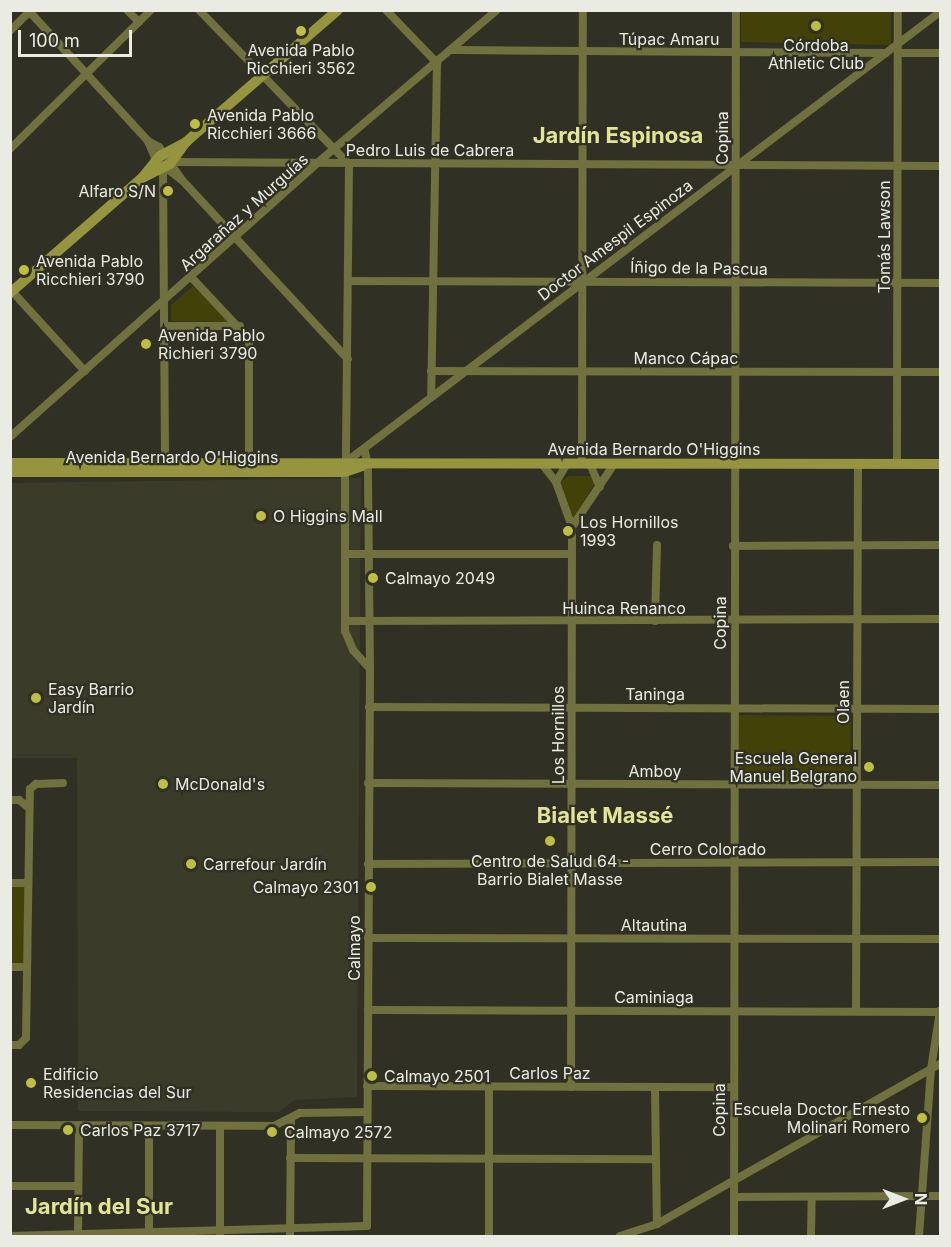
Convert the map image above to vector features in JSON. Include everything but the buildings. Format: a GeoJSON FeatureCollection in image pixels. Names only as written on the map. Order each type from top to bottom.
{"type":"FeatureCollection","features":[{"type":"Feature","properties":{"kind":"main road"},"geometry":{"type":"LineString","coordinates":[[11,291],[339,10]]}},
{"type":"Feature","properties":{"kind":"main road","name":"Avenida Bernardo O'Higgins"},"geometry":{"type":"LineString","coordinates":[[10,463],[249,463],[346,467]]}},
{"type":"Feature","properties":{"kind":"main road","name":"Avenida Bernardo O'Higgins"},"geometry":{"type":"LineString","coordinates":[[10,472],[368,465],[940,464]]}},
{"type":"Feature","properties":{"kind":"street"},"geometry":{"type":"LineString","coordinates":[[127,10],[139,22]]}},
{"type":"Feature","properties":{"kind":"street"},"geometry":{"type":"LineString","coordinates":[[10,149],[151,10]]}},
{"type":"Feature","properties":{"kind":"street"},"geometry":{"type":"LineString","coordinates":[[199,10],[337,148],[349,164],[345,621],[353,650],[370,669]]}},
{"type":"Feature","properties":{"kind":"street"},"geometry":{"type":"LineString","coordinates":[[386,10],[436,63],[431,396]]}},
{"type":"Feature","properties":{"kind":"street","name":"Argarañaz y Murguías"},"geometry":{"type":"LineString","coordinates":[[10,437],[192,278],[316,164],[453,50],[497,10]]}},
{"type":"Feature","properties":{"kind":"street"},"geometry":{"type":"LineString","coordinates":[[583,10],[582,370],[586,464],[600,487]]}},
{"type":"Feature","properties":{"kind":"street","name":"Copina"},"geometry":{"type":"LineString","coordinates":[[734,1236],[732,784],[736,10]]}},
{"type":"Feature","properties":{"kind":"street","name":"Tomás Lawson"},"geometry":{"type":"LineString","coordinates":[[897,464],[898,10]]}},
{"type":"Feature","properties":{"kind":"street"},"geometry":{"type":"LineString","coordinates":[[10,31],[29,11],[164,161],[348,359]]}},
{"type":"Feature","properties":{"kind":"street","name":"Doctor Amespil Espinoza"},"geometry":{"type":"LineString","coordinates":[[346,467],[364,448],[431,396],[886,53],[898,48],[940,12]]}},
{"type":"Feature","properties":{"kind":"street"},"geometry":{"type":"LineString","coordinates":[[898,48],[940,53]]}},
{"type":"Feature","properties":{"kind":"street","name":"Túpac Amaru"},"geometry":{"type":"LineString","coordinates":[[453,50],[886,53]]}},
{"type":"Feature","properties":{"kind":"street"},"geometry":{"type":"LineString","coordinates":[[164,161],[165,463]]}},
{"type":"Feature","properties":{"kind":"street","name":"Pedro Luis de Cabrera"},"geometry":{"type":"LineString","coordinates":[[164,161],[316,164],[583,163],[735,167],[940,166]]}},
{"type":"Feature","properties":{"kind":"street"},"geometry":{"type":"LineString","coordinates":[[192,278],[240,326],[250,346],[249,463]]}},
{"type":"Feature","properties":{"kind":"street","name":"Íñigo de la Pascua"},"geometry":{"type":"LineString","coordinates":[[348,281],[583,280],[940,284]]}},
{"type":"Feature","properties":{"kind":"street"},"geometry":{"type":"LineString","coordinates":[[11,291],[86,371]]}},
{"type":"Feature","properties":{"kind":"street"},"geometry":{"type":"LineString","coordinates":[[165,326],[240,326]]}},
{"type":"Feature","properties":{"kind":"street","name":"Manco Cápac"},"geometry":{"type":"LineString","coordinates":[[431,371],[940,372]]}},
{"type":"Feature","properties":{"kind":"street"},"geometry":{"type":"LineString","coordinates":[[364,448],[368,465]]}},
{"type":"Feature","properties":{"kind":"street","name":"Los Hornillos"},"geometry":{"type":"LineString","coordinates":[[542,464],[556,482],[572,527],[571,1087]]}},
{"type":"Feature","properties":{"kind":"street"},"geometry":{"type":"LineString","coordinates":[[556,482],[567,464]]}},
{"type":"Feature","properties":{"kind":"street","name":"Olaen"},"geometry":{"type":"LineString","coordinates":[[855,1011],[858,464]]}},
{"type":"Feature","properties":{"kind":"street","name":"Calmayo"},"geometry":{"type":"LineString","coordinates":[[290,1227],[367,1226],[370,669],[368,465]]}},
{"type":"Feature","properties":{"kind":"street"},"geometry":{"type":"LineString","coordinates":[[572,527],[614,465]]}},
{"type":"Feature","properties":{"kind":"street"},"geometry":{"type":"LineString","coordinates":[[655,621],[657,545]]}},
{"type":"Feature","properties":{"kind":"street"},"geometry":{"type":"LineString","coordinates":[[733,546],[940,545]]}},
{"type":"Feature","properties":{"kind":"street"},"geometry":{"type":"LineString","coordinates":[[345,554],[572,554]]}},
{"type":"Feature","properties":{"kind":"street","name":"Huinca Renanco"},"geometry":{"type":"LineString","coordinates":[[345,621],[940,619]]}},
{"type":"Feature","properties":{"kind":"street","name":"Taninga"},"geometry":{"type":"LineString","coordinates":[[369,707],[940,709]]}},
{"type":"Feature","properties":{"kind":"street"},"geometry":{"type":"LineString","coordinates":[[10,1045],[19,1045],[26,1038],[29,808],[33,785],[63,783]]}},
{"type":"Feature","properties":{"kind":"street","name":"Amboy"},"geometry":{"type":"LineString","coordinates":[[368,783],[940,785]]}},
{"type":"Feature","properties":{"kind":"street"},"geometry":{"type":"LineString","coordinates":[[10,800],[19,800],[29,808]]}},
{"type":"Feature","properties":{"kind":"street","name":"Cerro Colorado"},"geometry":{"type":"LineString","coordinates":[[368,864],[940,862]]}},
{"type":"Feature","properties":{"kind":"street"},"geometry":{"type":"LineString","coordinates":[[10,883],[28,883]]}},
{"type":"Feature","properties":{"kind":"street","name":"Altautina"},"geometry":{"type":"LineString","coordinates":[[368,938],[940,939]]}},
{"type":"Feature","properties":{"kind":"street"},"geometry":{"type":"LineString","coordinates":[[10,967],[27,967]]}},
{"type":"Feature","properties":{"kind":"street","name":"Caminiaga"},"geometry":{"type":"LineString","coordinates":[[368,1010],[940,1011]]}},
{"type":"Feature","properties":{"kind":"street"},"geometry":{"type":"LineString","coordinates":[[919,1236],[920,1196],[931,1069],[940,1011]]}},
{"type":"Feature","properties":{"kind":"street"},"geometry":{"type":"LineString","coordinates":[[620,1236],[657,1224],[940,1064]]}},
{"type":"Feature","properties":{"kind":"street","name":"Carlos Paz"},"geometry":{"type":"LineString","coordinates":[[367,1086],[733,1087]]}},
{"type":"Feature","properties":{"kind":"street"},"geometry":{"type":"LineString","coordinates":[[489,1087],[489,1236]]}},
{"type":"Feature","properties":{"kind":"street"},"geometry":{"type":"LineString","coordinates":[[656,1087],[657,1224]]}},
{"type":"Feature","properties":{"kind":"street"},"geometry":{"type":"LineString","coordinates":[[10,1125],[280,1125],[300,1113],[368,1112]]}},
{"type":"Feature","properties":{"kind":"street"},"geometry":{"type":"LineString","coordinates":[[290,1236],[291,1118]]}},
{"type":"Feature","properties":{"kind":"street"},"geometry":{"type":"LineString","coordinates":[[78,1234],[80,1125]]}},
{"type":"Feature","properties":{"kind":"street"},"geometry":{"type":"LineString","coordinates":[[148,1125],[149,1233]]}},
{"type":"Feature","properties":{"kind":"street"},"geometry":{"type":"LineString","coordinates":[[220,1126],[220,1232]]}},
{"type":"Feature","properties":{"kind":"street"},"geometry":{"type":"LineString","coordinates":[[291,1158],[656,1159]]}},
{"type":"Feature","properties":{"kind":"street"},"geometry":{"type":"LineString","coordinates":[[10,1186],[78,1186]]}},
{"type":"Feature","properties":{"kind":"street"},"geometry":{"type":"LineString","coordinates":[[734,1197],[940,1196]]}},
{"type":"Feature","properties":{"kind":"street"},"geometry":{"type":"LineString","coordinates":[[811,1236],[812,1197]]}},
{"type":"Feature","properties":{"kind":"street"},"geometry":{"type":"LineString","coordinates":[[10,1236],[220,1232],[290,1227]]}},
{"type":"Feature","properties":{"kind":"shaded area","name":"Córdoba Athletic Club"},"geometry":{"type":"Polygon","coordinates":[[[741,11],[891,11],[891,45],[741,42],[741,11]]]}},
{"type":"Feature","properties":{"kind":"shaded area"},"geometry":{"type":"Polygon","coordinates":[[[193,286],[228,320],[227,322],[171,321],[171,305],[193,286]]]}},
{"type":"Feature","properties":{"kind":"shaded area"},"geometry":{"type":"Polygon","coordinates":[[[569,476],[591,476],[595,483],[572,521],[560,488],[560,482],[569,476]]]}},
{"type":"Feature","properties":{"kind":"shaded area"},"geometry":{"type":"Polygon","coordinates":[[[361,478],[357,1097],[294,1100],[279,1112],[78,1111],[77,758],[11,758],[10,483],[361,478]]]}},
{"type":"Feature","properties":{"kind":"shaded area"},"geometry":{"type":"Polygon","coordinates":[[[738,715],[851,716],[850,781],[737,780],[738,715]]]}},
{"type":"Feature","properties":{"kind":"shaded area"},"geometry":{"type":"Polygon","coordinates":[[[11,883],[28,883],[27,967],[11,967],[11,883]]]}},
{"type":"Feature","properties":{"kind":"place","name":"Córdoba Athletic Club"},"geometry":{"type":"Point","coordinates":[816,26]}},
{"type":"Feature","properties":{"kind":"place","name":"Avenida Pablo Ricchieri 3562"},"geometry":{"type":"Point","coordinates":[301,31]}},
{"type":"Feature","properties":{"kind":"place","name":"Avenida Pablo Ricchieri 3666"},"geometry":{"type":"Point","coordinates":[195,124]}},
{"type":"Feature","properties":{"kind":"place","name":"Alfaro S/N"},"geometry":{"type":"Point","coordinates":[168,191]}},
{"type":"Feature","properties":{"kind":"place","name":"Avenida Pablo Ricchieri 3790"},"geometry":{"type":"Point","coordinates":[24,270]}},
{"type":"Feature","properties":{"kind":"place","name":"Avenida Pablo Richieri 3790"},"geometry":{"type":"Point","coordinates":[146,344]}},
{"type":"Feature","properties":{"kind":"place","name":"O Higgins Mall"},"geometry":{"type":"Point","coordinates":[261,516]}},
{"type":"Feature","properties":{"kind":"place","name":"Los Hornillos 1993"},"geometry":{"type":"Point","coordinates":[568,531]}},
{"type":"Feature","properties":{"kind":"place","name":"Calmayo 2049"},"geometry":{"type":"Point","coordinates":[373,578]}},
{"type":"Feature","properties":{"kind":"place","name":"Easy Barrio Jardín"},"geometry":{"type":"Point","coordinates":[36,698]}},
{"type":"Feature","properties":{"kind":"place","name":"Escuela General Manuel Belgrano"},"geometry":{"type":"Point","coordinates":[869,767]}},
{"type":"Feature","properties":{"kind":"place","name":"McDonald's"},"geometry":{"type":"Point","coordinates":[163,784]}},
{"type":"Feature","properties":{"kind":"place","name":"Centro de Salud 64 - Barrio Bialet Masse"},"geometry":{"type":"Point","coordinates":[550,841]}},
{"type":"Feature","properties":{"kind":"place","name":"Carrefour Jardín"},"geometry":{"type":"Point","coordinates":[191,864]}},
{"type":"Feature","properties":{"kind":"place","name":"Calmayo 2301"},"geometry":{"type":"Point","coordinates":[371,887]}},
{"type":"Feature","properties":{"kind":"place","name":"Calmayo 2501"},"geometry":{"type":"Point","coordinates":[372,1076]}},
{"type":"Feature","properties":{"kind":"place","name":"Edificio Residencias del Sur"},"geometry":{"type":"Point","coordinates":[31,1083]}},
{"type":"Feature","properties":{"kind":"place","name":"Escuela Doctor Ernesto Molinari Romero"},"geometry":{"type":"Point","coordinates":[922,1118]}},
{"type":"Feature","properties":{"kind":"place","name":"Carlos Paz 3717"},"geometry":{"type":"Point","coordinates":[68,1130]}},
{"type":"Feature","properties":{"kind":"place","name":"Calmayo 2572"},"geometry":{"type":"Point","coordinates":[272,1132]}},
{"type":"Feature","properties":{"kind":"district","name":"Jardín Espinosa"},"geometry":{"type":"Point","coordinates":[618,136]}},
{"type":"Feature","properties":{"kind":"district","name":"Bialet Massé"},"geometry":{"type":"Point","coordinates":[605,816]}},
{"type":"Feature","properties":{"kind":"district","name":"Jardín del Sur"},"geometry":{"type":"Point","coordinates":[99,1207]}}]}
